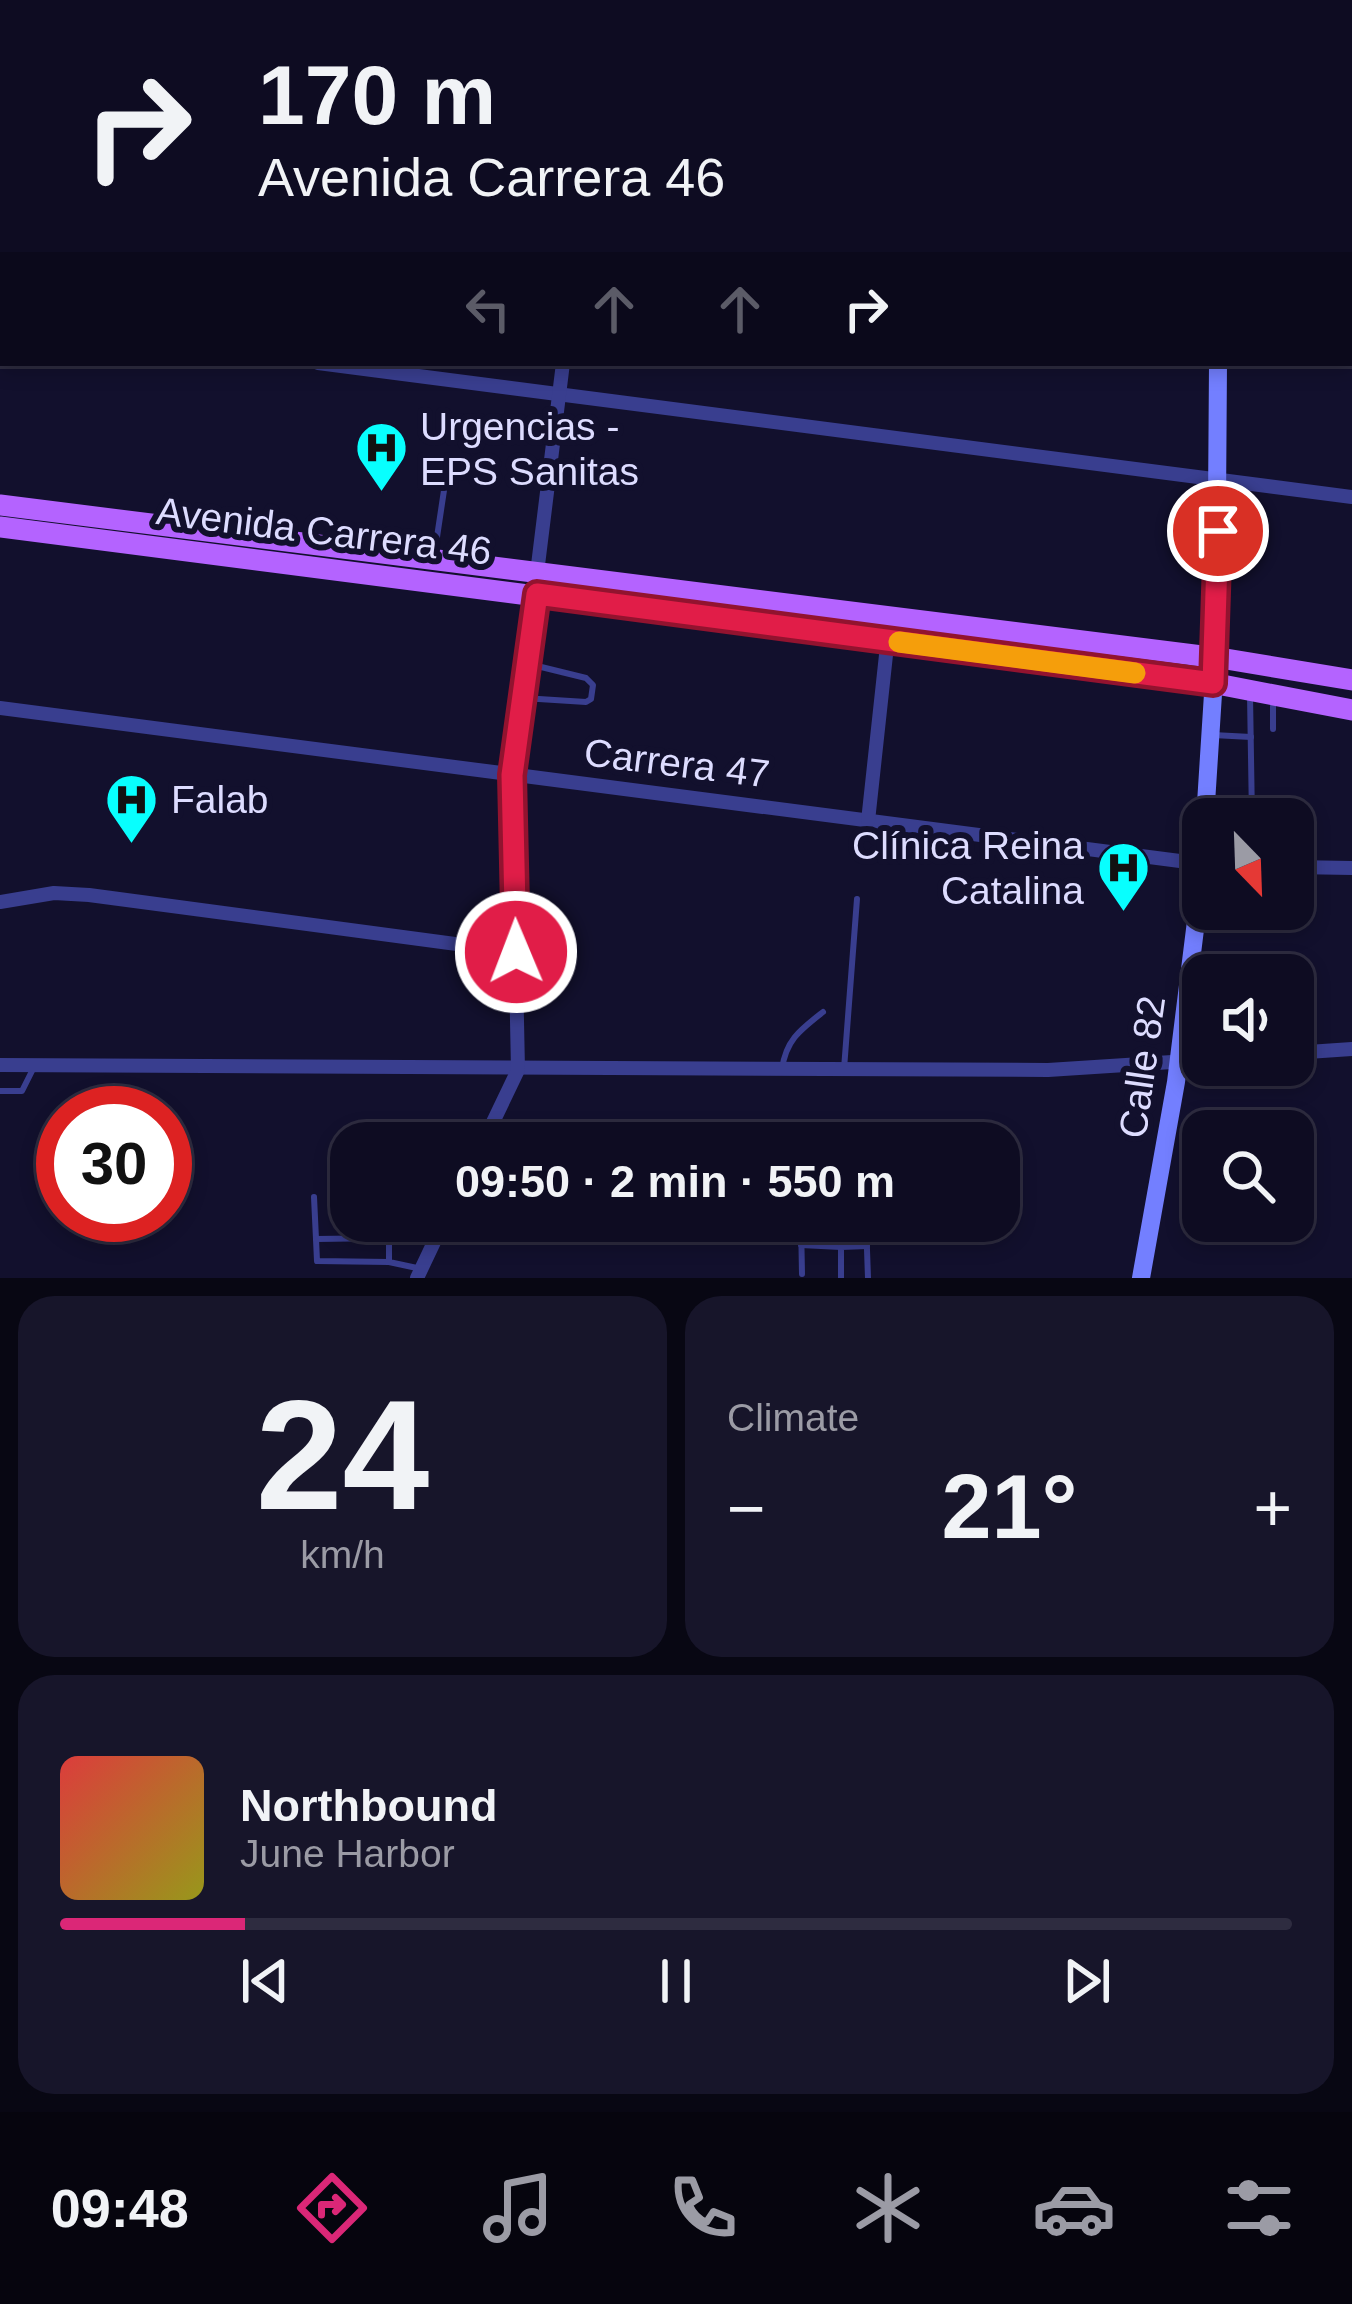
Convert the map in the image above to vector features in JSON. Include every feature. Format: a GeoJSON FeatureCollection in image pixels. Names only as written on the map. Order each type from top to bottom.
{"type":"FeatureCollection","features":[{"type":"Feature","properties":{"kind":"main road"},"geometry":{"type":"LineString","coordinates":[[1206,798],[1215,658],[1218,366]]}},
{"type":"Feature","properties":{"kind":"main road","name":"Avenida Carrera 46"},"geometry":{"type":"LineString","coordinates":[[0,505],[434,560],[538,584]]}},
{"type":"Feature","properties":{"kind":"main road","name":"Avenida Carrera 46"},"geometry":{"type":"LineString","coordinates":[[0,527],[538,584],[889,629],[1352,710]]}},
{"type":"Feature","properties":{"kind":"main road","name":"Avenida Carrera 46"},"geometry":{"type":"LineString","coordinates":[[889,629],[1215,658],[1352,680]]}},
{"type":"Feature","properties":{"kind":"main road","name":"Calle 82"},"geometry":{"type":"LineString","coordinates":[[1142,1278],[1195,930]]}},
{"type":"Feature","properties":{"kind":"street"},"geometry":{"type":"LineString","coordinates":[[342,366],[1352,497]]}},
{"type":"Feature","properties":{"kind":"street"},"geometry":{"type":"LineString","coordinates":[[493,1122],[518,1070],[512,775],[563,366]]}},
{"type":"Feature","properties":{"kind":"street"},"geometry":{"type":"LineString","coordinates":[[868,821],[889,629]]}},
{"type":"Feature","properties":{"kind":"street","name":"Carrera 47"},"geometry":{"type":"LineString","coordinates":[[0,708],[1182,862]]}},
{"type":"Feature","properties":{"kind":"street"},"geometry":{"type":"LineString","coordinates":[[1314,867],[1352,868]]}},
{"type":"Feature","properties":{"kind":"street"},"geometry":{"type":"LineString","coordinates":[[0,902],[54,893],[89,895],[516,952]]}},
{"type":"Feature","properties":{"kind":"street"},"geometry":{"type":"LineString","coordinates":[[1314,1051],[1352,1048]]}},
{"type":"Feature","properties":{"kind":"street"},"geometry":{"type":"LineString","coordinates":[[0,1065],[1048,1070],[1182,1062]]}},
{"type":"Feature","properties":{"kind":"street"},"geometry":{"type":"LineString","coordinates":[[419,1273],[434,1242]]}},
{"type":"Feature","properties":{"kind":"lane"},"geometry":{"type":"LineString","coordinates":[[434,560],[446,477]]}},
{"type":"Feature","properties":{"kind":"lane"},"geometry":{"type":"LineString","coordinates":[[523,698],[591,699],[593,685],[586,678],[528,664]]}},
{"type":"Feature","properties":{"kind":"lane"},"geometry":{"type":"LineString","coordinates":[[1250,691],[1253,798]]}},
{"type":"Feature","properties":{"kind":"lane"},"geometry":{"type":"LineString","coordinates":[[1273,730],[1274,697]]}},
{"type":"Feature","properties":{"kind":"lane"},"geometry":{"type":"LineString","coordinates":[[1209,734],[1251,737]]}},
{"type":"Feature","properties":{"kind":"lane"},"geometry":{"type":"LineString","coordinates":[[844,1070],[857,899]]}},
{"type":"Feature","properties":{"kind":"lane"},"geometry":{"type":"LineString","coordinates":[[782,1070],[785,1050],[794,1035],[823,1012]]}},
{"type":"Feature","properties":{"kind":"lane"},"geometry":{"type":"LineString","coordinates":[[0,1091],[27,1088],[34,1066]]}},
{"type":"Feature","properties":{"kind":"lane"},"geometry":{"type":"LineString","coordinates":[[314,1197],[317,1261],[389,1262],[419,1273]]}},
{"type":"Feature","properties":{"kind":"lane"},"geometry":{"type":"LineString","coordinates":[[316,1239],[389,1238],[389,1262]]}},
{"type":"Feature","properties":{"kind":"lane"},"geometry":{"type":"LineString","coordinates":[[801,1242],[802,1274]]}},
{"type":"Feature","properties":{"kind":"lane"},"geometry":{"type":"LineString","coordinates":[[841,1242],[842,1278]]}},
{"type":"Feature","properties":{"kind":"lane"},"geometry":{"type":"LineString","coordinates":[[867,1242],[868,1278]]}},
{"type":"Feature","properties":{"kind":"lane"},"geometry":{"type":"LineString","coordinates":[[801,1245],[867,1246]]}},
{"type":"Feature","properties":{"kind":"green space"},"geometry":{"type":"Polygon","coordinates":[[[565,587],[871,624],[869,631],[564,593],[565,587]]]}},
{"type":"Feature","properties":{"kind":"green space"},"geometry":{"type":"Polygon","coordinates":[[[914,626],[1196,664],[1195,671],[913,634],[914,626]]]}},
{"type":"Feature","properties":{"kind":"slow traffic"},"geometry":{"type":"LineString","coordinates":[[899,642],[1135,673]]}},
{"type":"Feature","properties":{"kind":"place","name":"Urgencias - EPS Sanitas"},"geometry":{"type":"Point","coordinates":[381,494]}},
{"type":"Feature","properties":{"kind":"place","name":"Falab"},"geometry":{"type":"Point","coordinates":[132,845]}},
{"type":"Feature","properties":{"kind":"place","name":"Clínica Reina Catalina"},"geometry":{"type":"Point","coordinates":[1123,913]}},
{"type":"Feature","properties":{"kind":"route"},"geometry":{"type":"LineString","coordinates":[[516,952],[512,775],[537,594],[1213,683],[1218,531]]}}]}
